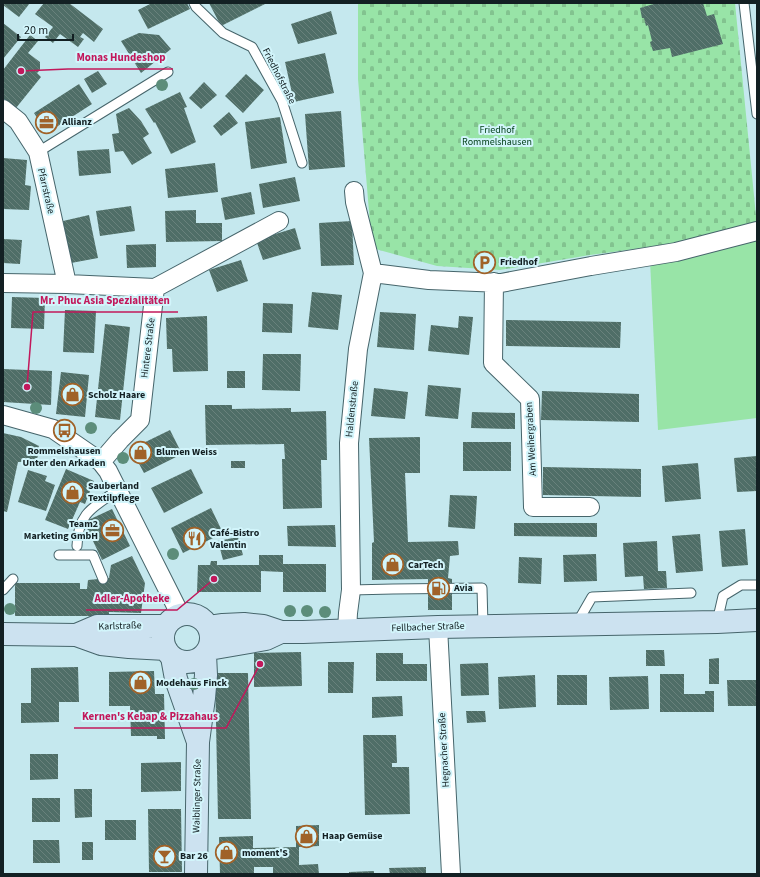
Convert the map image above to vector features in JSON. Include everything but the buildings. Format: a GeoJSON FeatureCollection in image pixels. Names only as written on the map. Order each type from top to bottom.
{"type":"FeatureCollection","features":[{"type":"Feature","properties":{"kind":"main road"},"geometry":{"type":"LineString","coordinates":[[192,614],[203,619],[209,627],[212,634],[211,641],[207,652],[198,660],[182,662],[169,653],[163,637],[173,620],[192,614]]}},
{"type":"Feature","properties":{"kind":"main road","name":"Karlstraße"},"geometry":{"type":"LineString","coordinates":[[76,635],[97,626],[173,620]]}},
{"type":"Feature","properties":{"kind":"main road","name":"Fellbacher Straße"},"geometry":{"type":"LineString","coordinates":[[209,627],[244,624],[263,626],[281,632],[757,620]]}},
{"type":"Feature","properties":{"kind":"main road","name":"Fellbacher Straße"},"geometry":{"type":"LineString","coordinates":[[207,652],[266,639],[281,632]]}},
{"type":"Feature","properties":{"kind":"main road","name":"Karlstraße"},"geometry":{"type":"LineString","coordinates":[[3,634],[76,635],[101,644],[169,653]]}},
{"type":"Feature","properties":{"kind":"main road","name":"Waiblinger Straße"},"geometry":{"type":"LineString","coordinates":[[196,874],[198,742],[204,698],[207,652]]}},
{"type":"Feature","properties":{"kind":"main road","name":"Waiblinger Straße"},"geometry":{"type":"LineString","coordinates":[[169,653],[176,679],[198,742]]}},
{"type":"Feature","properties":{"kind":"street","name":"Pfarrstraße"},"geometry":{"type":"LineString","coordinates":[[3,110],[18,120],[38,152],[67,284]]}},
{"type":"Feature","properties":{"kind":"street","name":"Haldenstraße"},"geometry":{"type":"LineString","coordinates":[[347,631],[352,590],[349,443],[358,349],[373,273],[355,202],[354,192]]}},
{"type":"Feature","properties":{"kind":"street"},"geometry":{"type":"LineString","coordinates":[[3,283],[155,288],[279,221]]}},
{"type":"Feature","properties":{"kind":"street"},"geometry":{"type":"LineString","coordinates":[[373,273],[429,280],[501,283],[676,252],[757,232]]}},
{"type":"Feature","properties":{"kind":"street","name":"Am Weihergraben"},"geometry":{"type":"LineString","coordinates":[[494,282],[493,363],[530,399],[533,507],[590,507]]}},
{"type":"Feature","properties":{"kind":"street","name":"Hintere Straße"},"geometry":{"type":"LineString","coordinates":[[101,462],[140,420],[155,288]]}},
{"type":"Feature","properties":{"kind":"street"},"geometry":{"type":"LineString","coordinates":[[3,415],[53,429],[101,462],[108,471],[118,490],[173,620]]}},
{"type":"Feature","properties":{"kind":"street","name":"Hegnacher Straße"},"geometry":{"type":"LineString","coordinates":[[438,627],[451,874]]}},
{"type":"Feature","properties":{"kind":"lane","name":"Friedhofstraße"},"geometry":{"type":"LineString","coordinates":[[194,3],[196,7],[223,33],[252,47],[282,101],[302,164]]}},
{"type":"Feature","properties":{"kind":"lane"},"geometry":{"type":"LineString","coordinates":[[744,3],[757,114]]}},
{"type":"Feature","properties":{"kind":"lane"},"geometry":{"type":"LineString","coordinates":[[38,152],[168,72]]}},
{"type":"Feature","properties":{"kind":"lane"},"geometry":{"type":"LineString","coordinates":[[77,546],[80,524],[88,512],[118,490]]}},
{"type":"Feature","properties":{"kind":"lane"},"geometry":{"type":"LineString","coordinates":[[59,555],[92,555],[103,579]]}},
{"type":"Feature","properties":{"kind":"lane"},"geometry":{"type":"LineString","coordinates":[[3,590],[13,579]]}},
{"type":"Feature","properties":{"kind":"lane"},"geometry":{"type":"LineString","coordinates":[[716,622],[723,596],[741,585],[757,585]]}},
{"type":"Feature","properties":{"kind":"lane"},"geometry":{"type":"LineString","coordinates":[[352,590],[482,588],[483,626]]}},
{"type":"Feature","properties":{"kind":"lane"},"geometry":{"type":"LineString","coordinates":[[576,624],[592,597],[691,593]]}},
{"type":"Feature","properties":{"kind":"green space","name":"Friedhof Rommelshausen"},"geometry":{"type":"Polygon","coordinates":[[[358,3],[735,3],[757,226],[651,250],[650,247],[500,270],[437,266],[372,248],[358,79],[358,3]]]}},
{"type":"Feature","properties":{"kind":"green space"},"geometry":{"type":"Polygon","coordinates":[[[757,236],[757,418],[658,430],[650,260],[757,236]]]}},
{"type":"Feature","properties":{"kind":"place","name":"Monas Hundeshop"},"geometry":{"type":"Point","coordinates":[21,71]}},
{"type":"Feature","properties":{"kind":"place","name":"Allianz"},"geometry":{"type":"Point","coordinates":[47,122]}},
{"type":"Feature","properties":{"kind":"place","name":"Friedhof"},"geometry":{"type":"Point","coordinates":[485,262]}},
{"type":"Feature","properties":{"kind":"place","name":"Mr. Phuc Asia Spezialitäten"},"geometry":{"type":"Point","coordinates":[27,387]}},
{"type":"Feature","properties":{"kind":"place","name":"Scholz Haare"},"geometry":{"type":"Point","coordinates":[73,395]}},
{"type":"Feature","properties":{"kind":"place","name":"Rommelshausen Unter den Arkaden"},"geometry":{"type":"Point","coordinates":[64,431]}},
{"type":"Feature","properties":{"kind":"place","name":"Blumen Weiss"},"geometry":{"type":"Point","coordinates":[141,452]}},
{"type":"Feature","properties":{"kind":"place","name":"Sauberland Textilpflege"},"geometry":{"type":"Point","coordinates":[73,492]}},
{"type":"Feature","properties":{"kind":"place","name":"Team2 Marketing GmbH"},"geometry":{"type":"Point","coordinates":[113,530]}},
{"type":"Feature","properties":{"kind":"place","name":"Café-Bistro Valentin"},"geometry":{"type":"Point","coordinates":[194,539]}},
{"type":"Feature","properties":{"kind":"place","name":"CarTech"},"geometry":{"type":"Point","coordinates":[393,565]}},
{"type":"Feature","properties":{"kind":"place","name":"Adler-Apotheke"},"geometry":{"type":"Point","coordinates":[214,579]}},
{"type":"Feature","properties":{"kind":"place","name":"Avia"},"geometry":{"type":"Point","coordinates":[439,588]}},
{"type":"Feature","properties":{"kind":"place","name":"Kernen's Kebap & Pizzahaus"},"geometry":{"type":"Point","coordinates":[260,664]}},
{"type":"Feature","properties":{"kind":"place","name":"Modehaus Finck"},"geometry":{"type":"Point","coordinates":[141,683]}},
{"type":"Feature","properties":{"kind":"place","name":"Haap Gemüse"},"geometry":{"type":"Point","coordinates":[307,836]}},
{"type":"Feature","properties":{"kind":"place","name":"moment'S"},"geometry":{"type":"Point","coordinates":[226,853]}},
{"type":"Feature","properties":{"kind":"place","name":"Bar 26"},"geometry":{"type":"Point","coordinates":[165,856]}}]}
